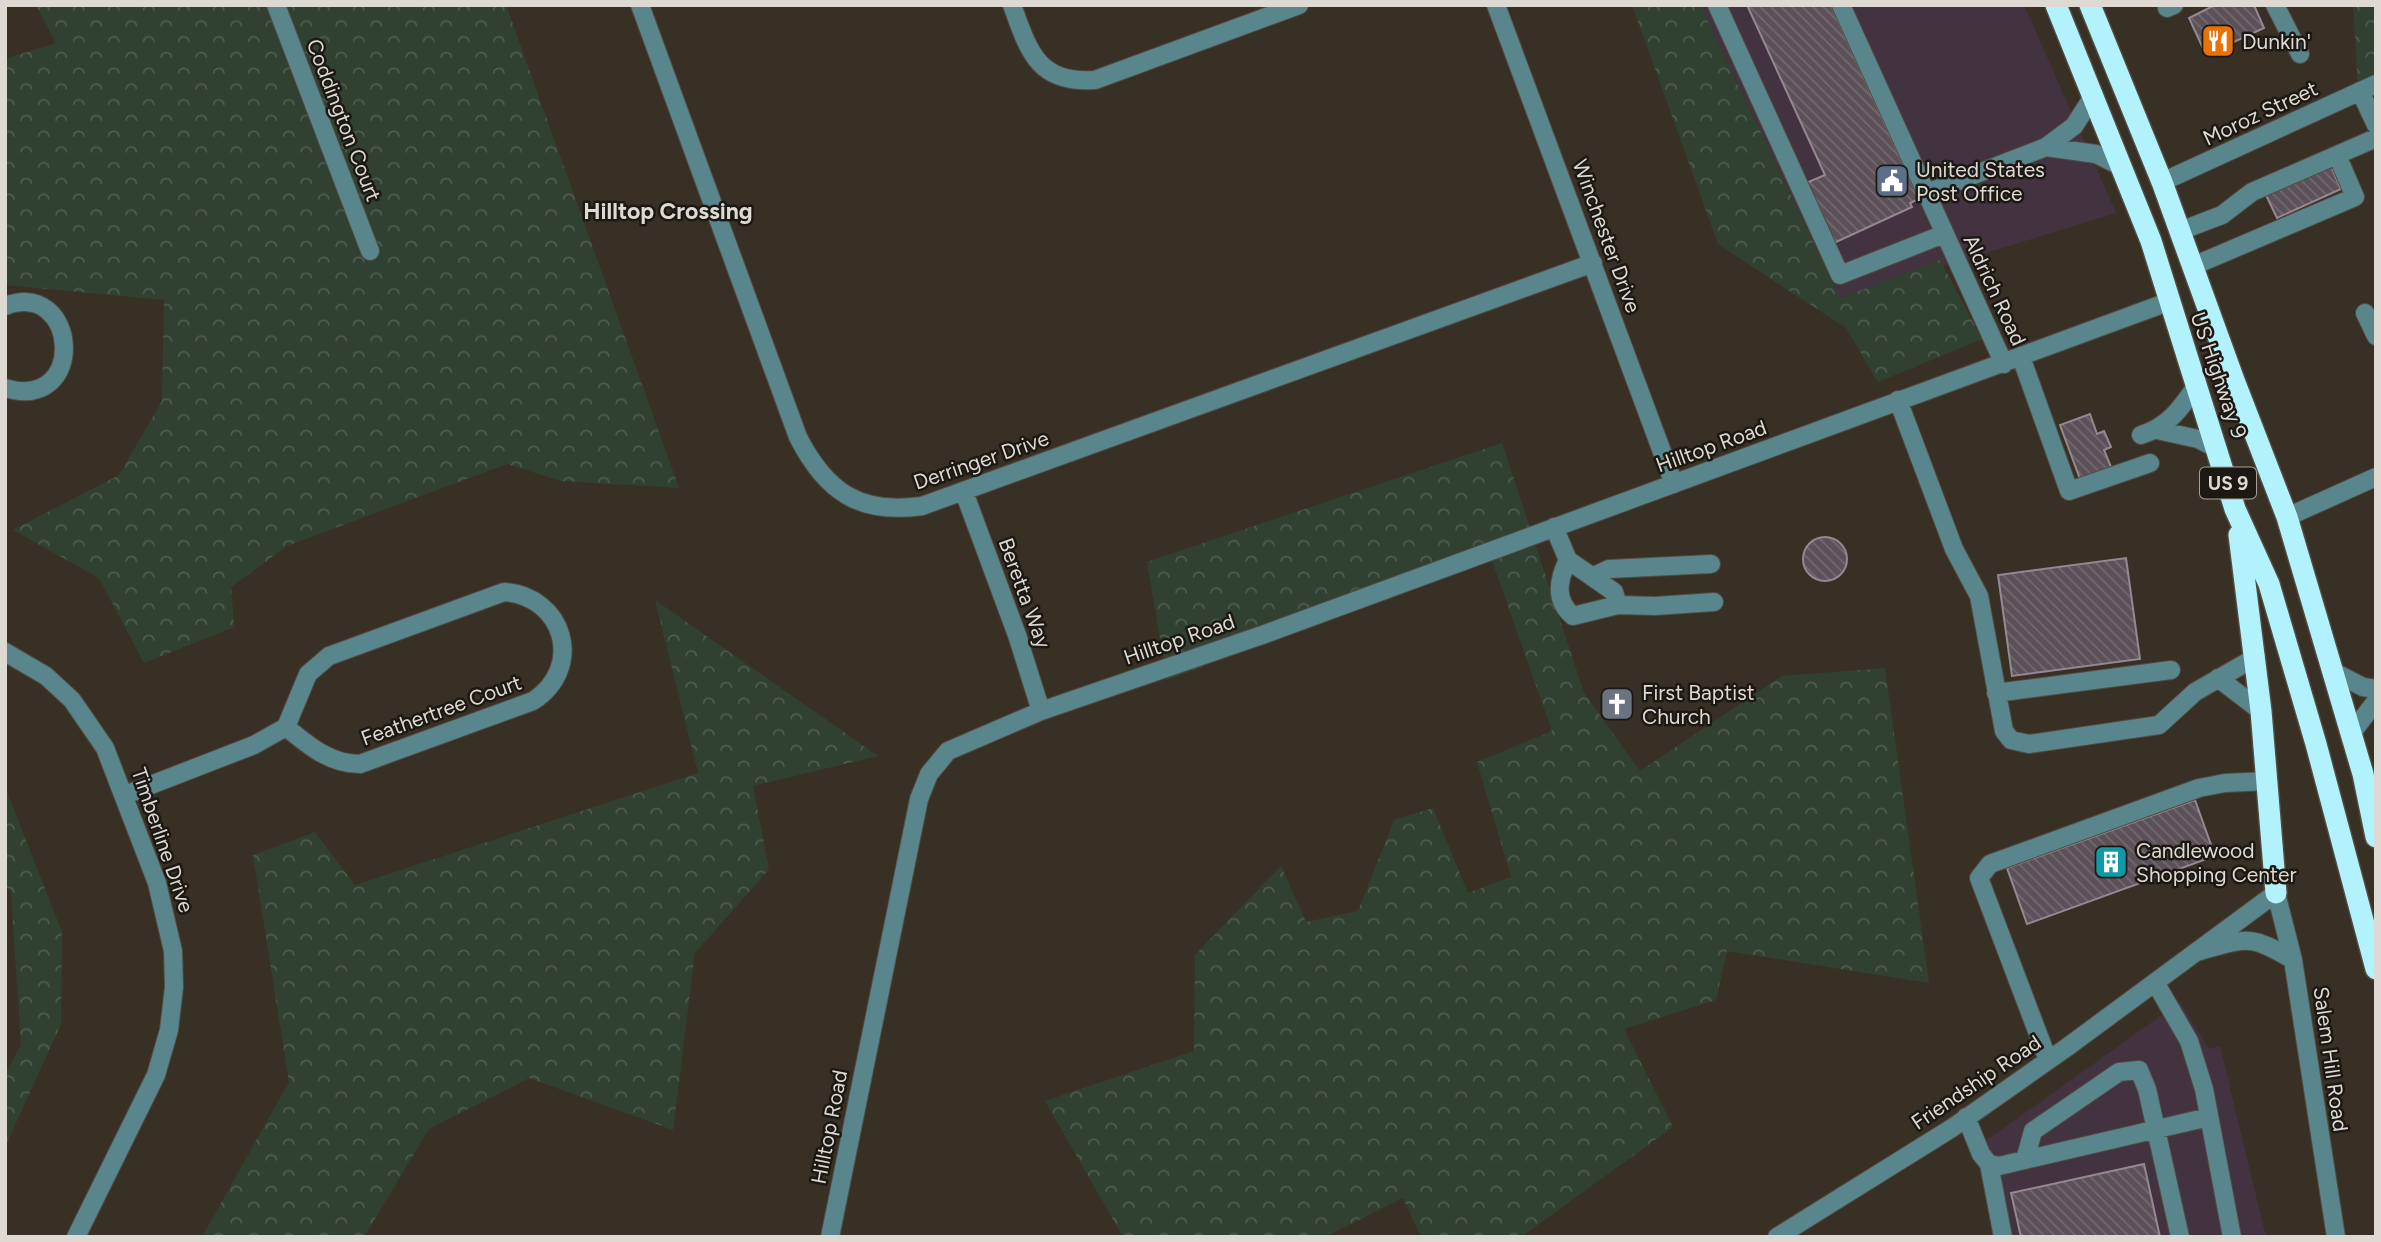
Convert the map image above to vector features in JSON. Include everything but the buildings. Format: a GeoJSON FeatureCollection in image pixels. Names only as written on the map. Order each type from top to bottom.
{"type":"FeatureCollection","features":[{"type":"Feature","properties":{"kind":"highway","name":"US Highway 9"},"geometry":{"type":"LineString","coordinates":[[2056,5],[2151,241],[2235,509],[2269,584],[2316,744],[2376,968]]}},
{"type":"Feature","properties":{"kind":"highway","name":"US Highway 9"},"geometry":{"type":"LineString","coordinates":[[2090,5],[2162,182],[2287,517],[2351,734],[2376,837]]}},
{"type":"Feature","properties":{"kind":"highway"},"geometry":{"type":"LineString","coordinates":[[2235,509],[2256,657],[2276,894]]}},
{"type":"Feature","properties":{"kind":"street","name":"Coddington Court"},"geometry":{"type":"LineString","coordinates":[[276,5],[370,251]]}},
{"type":"Feature","properties":{"kind":"street","name":"Derringer Drive"},"geometry":{"type":"LineString","coordinates":[[640,5],[798,437],[810,460],[842,493],[871,506],[900,509],[922,506],[964,492],[1593,263]]}},
{"type":"Feature","properties":{"kind":"street"},"geometry":{"type":"LineString","coordinates":[[1012,5],[1026,44],[1038,62],[1058,77],[1079,81],[1095,80],[1257,13],[1299,5]]}},
{"type":"Feature","properties":{"kind":"street","name":"Winchester Drive"},"geometry":{"type":"LineString","coordinates":[[1496,5],[1674,484]]}},
{"type":"Feature","properties":{"kind":"street"},"geometry":{"type":"LineString","coordinates":[[1717,5],[1840,275],[1944,234]]}},
{"type":"Feature","properties":{"kind":"street","name":"Aldrich Road"},"geometry":{"type":"LineString","coordinates":[[1841,5],[2004,364]]}},
{"type":"Feature","properties":{"kind":"street"},"geometry":{"type":"LineString","coordinates":[[2275,5],[2300,54]]}},
{"type":"Feature","properties":{"kind":"street"},"geometry":{"type":"LineString","coordinates":[[2368,88],[2376,125]]}},
{"type":"Feature","properties":{"kind":"street","name":"Moroz Street"},"geometry":{"type":"LineString","coordinates":[[2162,182],[2368,88]]}},
{"type":"Feature","properties":{"kind":"street"},"geometry":{"type":"LineString","coordinates":[[1927,193],[2046,147],[2074,125],[2094,95]]}},
{"type":"Feature","properties":{"kind":"street"},"geometry":{"type":"LineString","coordinates":[[2180,231],[2222,215],[2252,192],[2376,138]]}},
{"type":"Feature","properties":{"kind":"street"},"geometry":{"type":"LineString","coordinates":[[2046,147],[2096,154],[2122,167]]}},
{"type":"Feature","properties":{"kind":"street"},"geometry":{"type":"LineString","coordinates":[[2193,266],[2355,197],[2337,155]]}},
{"type":"Feature","properties":{"kind":"street"},"geometry":{"type":"LineString","coordinates":[[5,306],[25,302],[40,307],[58,321],[66,346],[59,371],[48,383],[22,392],[5,388]]}},
{"type":"Feature","properties":{"kind":"street","name":"Hilltop Road"},"geometry":{"type":"LineString","coordinates":[[830,1237],[919,799],[929,774],[948,751],[1041,711],[1265,634],[2168,302]]}},
{"type":"Feature","properties":{"kind":"street"},"geometry":{"type":"LineString","coordinates":[[2365,313],[2376,336]]}},
{"type":"Feature","properties":{"kind":"street"},"geometry":{"type":"LineString","coordinates":[[2021,358],[2069,491],[2150,463]]}},
{"type":"Feature","properties":{"kind":"street"},"geometry":{"type":"LineString","coordinates":[[2197,385],[2173,419],[2149,432],[2198,439],[2218,449]]}},
{"type":"Feature","properties":{"kind":"street"},"geometry":{"type":"LineString","coordinates":[[1898,400],[1954,550],[1979,596],[2004,731],[2011,740],[2029,744],[2159,724],[2195,692],[2256,657]]}},
{"type":"Feature","properties":{"kind":"street"},"geometry":{"type":"LineString","coordinates":[[2287,517],[2376,477]]}},
{"type":"Feature","properties":{"kind":"street","name":"Beretta Way"},"geometry":{"type":"LineString","coordinates":[[964,492],[1041,711]]}},
{"type":"Feature","properties":{"kind":"street"},"geometry":{"type":"LineString","coordinates":[[1554,527],[1568,560],[1614,592],[1618,605]]}},
{"type":"Feature","properties":{"kind":"street"},"geometry":{"type":"LineString","coordinates":[[1568,560],[1560,576],[1559,590],[1564,608],[1573,616],[1618,605],[1655,606],[1714,602]]}},
{"type":"Feature","properties":{"kind":"street"},"geometry":{"type":"LineString","coordinates":[[1592,577],[1609,569],[1711,564]]}},
{"type":"Feature","properties":{"kind":"street","name":"Feathertree Court"},"geometry":{"type":"LineString","coordinates":[[519,593],[537,602],[549,613],[562,642],[561,670],[555,683],[533,701],[377,760],[360,764],[334,761],[286,727],[308,674],[329,656],[489,595],[519,593]]}},
{"type":"Feature","properties":{"kind":"street","name":"Timberline Drive"},"geometry":{"type":"LineString","coordinates":[[5,652],[46,676],[82,712],[105,748],[125,794],[166,910],[173,951],[174,987],[169,1030],[156,1075],[76,1237]]}},
{"type":"Feature","properties":{"kind":"street"},"geometry":{"type":"LineString","coordinates":[[1996,693],[2171,670]]}},
{"type":"Feature","properties":{"kind":"street"},"geometry":{"type":"LineString","coordinates":[[2332,671],[2363,687],[2376,689]]}},
{"type":"Feature","properties":{"kind":"street"},"geometry":{"type":"LineString","coordinates":[[2218,678],[2261,711]]}},
{"type":"Feature","properties":{"kind":"street"},"geometry":{"type":"LineString","coordinates":[[2351,734],[2376,701]]}},
{"type":"Feature","properties":{"kind":"street"},"geometry":{"type":"LineString","coordinates":[[125,794],[254,745],[286,727]]}},
{"type":"Feature","properties":{"kind":"street"},"geometry":{"type":"LineString","coordinates":[[2048,1060],[1979,878],[1982,872],[1990,864],[2199,788],[2225,783],[2268,781]]}},
{"type":"Feature","properties":{"kind":"street","name":"Friendship Road"},"geometry":{"type":"LineString","coordinates":[[1777,1237],[1966,1117],[2276,894]]}},
{"type":"Feature","properties":{"kind":"street","name":"Salem Hill Road"},"geometry":{"type":"LineString","coordinates":[[2276,894],[2293,960],[2336,1236]]}},
{"type":"Feature","properties":{"kind":"street","name":"Friendship Road"},"geometry":{"type":"LineString","coordinates":[[2193,953],[2252,939],[2263,942],[2293,960]]}},
{"type":"Feature","properties":{"kind":"street"},"geometry":{"type":"LineString","coordinates":[[2155,982],[2189,1041],[2209,1117],[2232,1237]]}},
{"type":"Feature","properties":{"kind":"street"},"geometry":{"type":"LineString","coordinates":[[2025,1160],[2033,1131],[2119,1072],[2138,1070],[2147,1089],[2180,1237]]}},
{"type":"Feature","properties":{"kind":"street"},"geometry":{"type":"LineString","coordinates":[[1966,1117],[1981,1154],[1989,1164],[2003,1237]]}},
{"type":"Feature","properties":{"kind":"street"},"geometry":{"type":"LineString","coordinates":[[1989,1164],[1999,1166],[2209,1117]]}},
{"type":"Feature","properties":{"kind":"shaded area"},"geometry":{"type":"Polygon","coordinates":[[[1700,5],[2024,5],[2116,213],[1840,298],[1700,5]]]}},
{"type":"Feature","properties":{"kind":"shaded area"},"geometry":{"type":"Polygon","coordinates":[[[2180,1002],[2209,1049],[2220,1046],[2266,1237],[1993,1237],[1976,1148],[2180,1002]]]}},
{"type":"Feature","properties":{"kind":"green space"},"geometry":{"type":"Polygon","coordinates":[[[36,5],[506,5],[679,488],[561,481],[507,464],[287,546],[231,587],[234,627],[144,663],[99,578],[13,530],[119,475],[162,401],[164,300],[5,285],[5,59],[56,43],[36,5]]]}},
{"type":"Feature","properties":{"kind":"green space"},"geometry":{"type":"Polygon","coordinates":[[[1632,5],[1700,5],[1840,298],[1940,260],[1982,339],[1878,382],[1846,328],[1718,244],[1632,5]]]}},
{"type":"Feature","properties":{"kind":"green space"},"geometry":{"type":"Polygon","coordinates":[[[2353,5],[2376,5],[2376,81],[2358,89],[2353,5]]]}},
{"type":"Feature","properties":{"kind":"green space"},"geometry":{"type":"Polygon","coordinates":[[[1502,443],[1584,693],[1640,771],[1782,676],[1885,668],[1929,983],[1727,951],[1716,1000],[1624,1029],[1673,1127],[1521,1237],[1421,1237],[1403,1198],[1325,1237],[1123,1237],[1045,1101],[1194,1051],[1195,955],[1281,866],[1306,922],[1358,911],[1394,820],[1433,808],[1468,893],[1511,877],[1477,762],[1552,731],[1491,558],[1167,680],[1147,562],[1502,443]]]}},
{"type":"Feature","properties":{"kind":"green space"},"geometry":{"type":"Polygon","coordinates":[[[655,600],[878,756],[753,786],[769,869],[695,953],[673,1130],[529,1078],[429,1129],[364,1237],[202,1237],[289,1082],[253,855],[315,832],[355,885],[698,773],[655,600]]]}},
{"type":"Feature","properties":{"kind":"green space"},"geometry":{"type":"Polygon","coordinates":[[[5,787],[62,932],[61,1024],[5,1147],[5,1074],[21,1045],[11,893],[5,885],[5,787]]]}},
{"type":"Feature","properties":{"kind":"place","name":"Dunkin'"},"geometry":{"type":"Point","coordinates":[2218,41]}},
{"type":"Feature","properties":{"kind":"place","name":"United States Post Office"},"geometry":{"type":"Point","coordinates":[1892,181]}},
{"type":"Feature","properties":{"kind":"place","name":"First Baptist Church"},"geometry":{"type":"Point","coordinates":[1617,704]}},
{"type":"Feature","properties":{"kind":"place","name":"Candlewood Shopping Center"},"geometry":{"type":"Point","coordinates":[2111,862]}},
{"type":"Feature","properties":{"kind":"district","name":"Hilltop Crossing"},"geometry":{"type":"Point","coordinates":[668,211]}}]}
